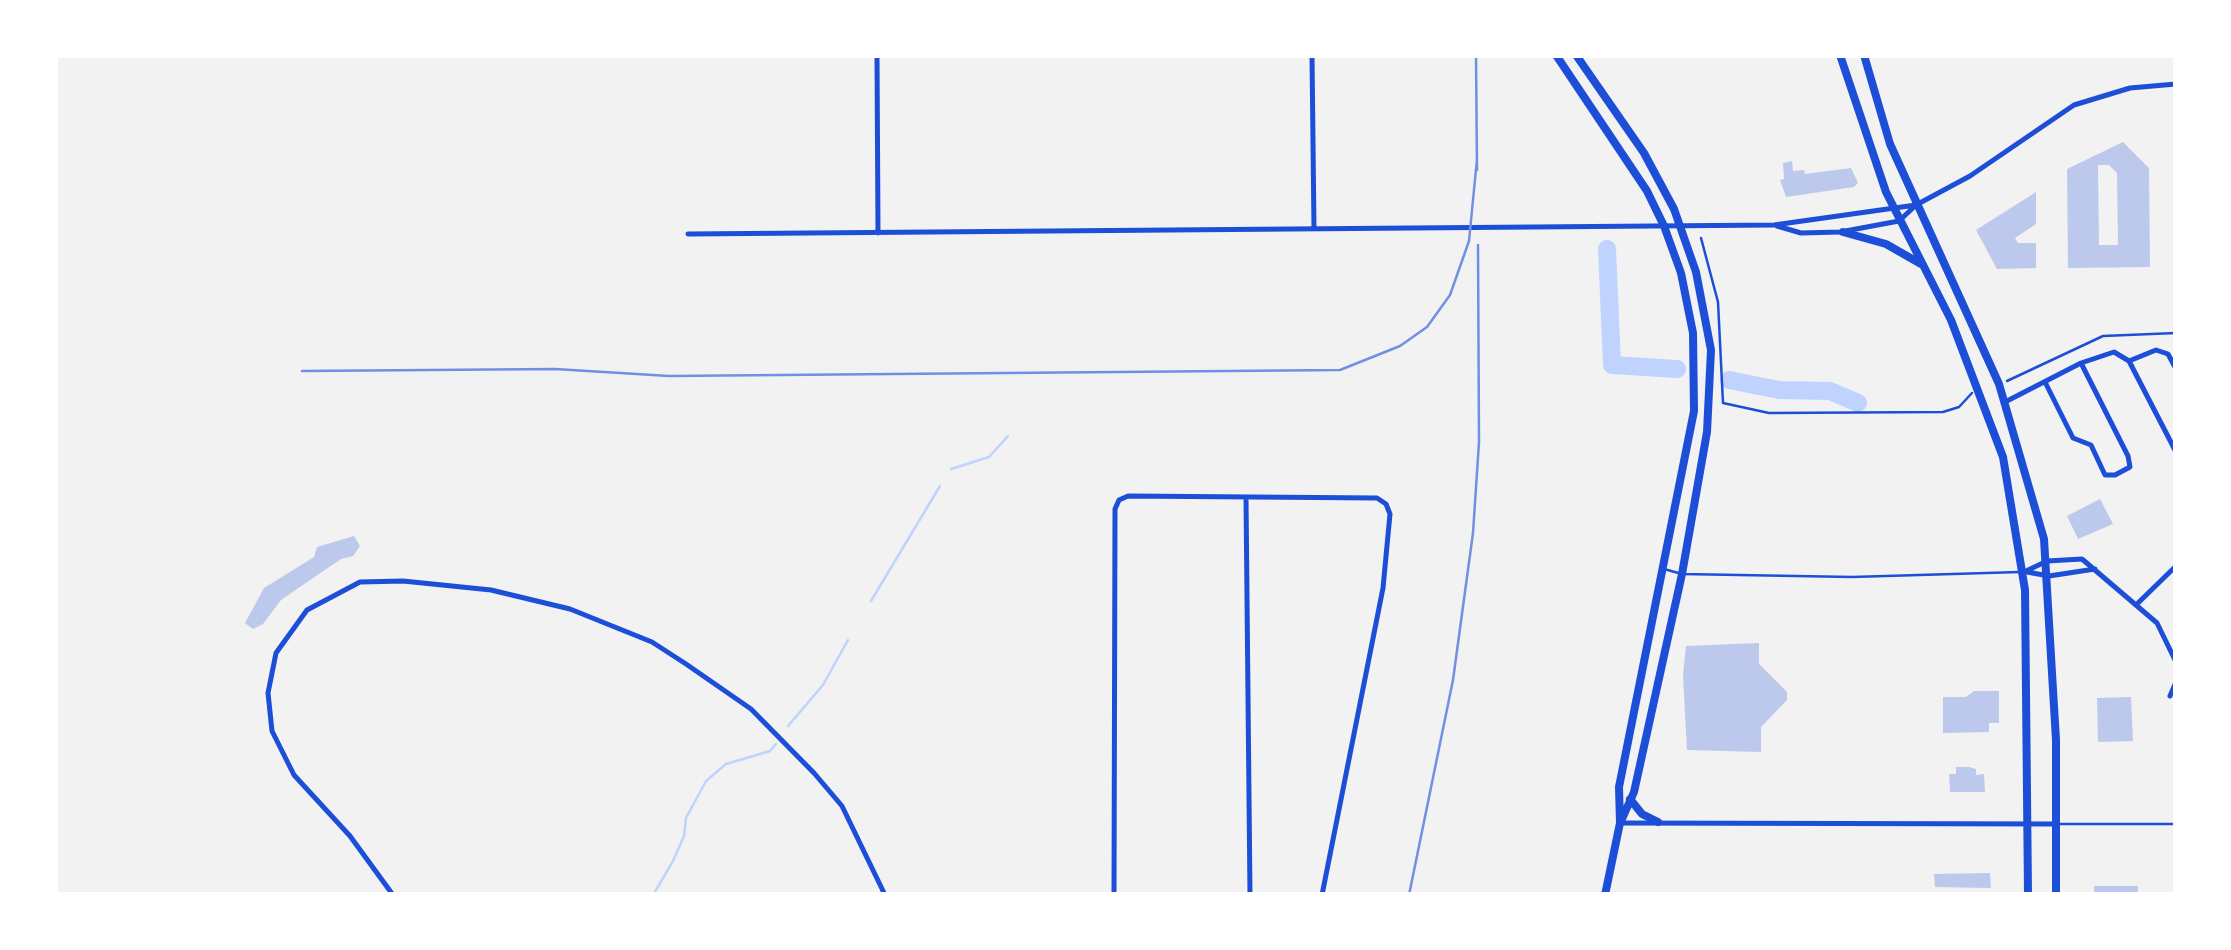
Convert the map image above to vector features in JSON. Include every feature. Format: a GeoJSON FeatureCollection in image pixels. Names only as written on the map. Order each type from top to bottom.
{"type":"FeatureCollection","features":[{"type":"Feature","properties":{"kind":"main road"},"geometry":{"type":"LineString","coordinates":[[1556,55],[1647,191],[1664,226],[1689,304],[1695,368],[1694,411],[1619,787],[1620,822]]}},
{"type":"Feature","properties":{"kind":"main road"},"geometry":{"type":"LineString","coordinates":[[1576,55],[1644,153],[1681,226],[1704,308],[1712,391],[1682,574],[1605,895]]}},
{"type":"Feature","properties":{"kind":"main road"},"geometry":{"type":"LineString","coordinates":[[1840,55],[1892,207],[1921,264],[2002,457],[2024,572],[2028,895]]}},
{"type":"Feature","properties":{"kind":"main road"},"geometry":{"type":"LineString","coordinates":[[1864,55],[1890,144],[2003,382],[2047,561],[2056,895]]}},
{"type":"Feature","properties":{"kind":"main road"},"geometry":{"type":"LineString","coordinates":[[1843,232],[1872,239],[1921,264]]}},
{"type":"Feature","properties":{"kind":"main road"},"geometry":{"type":"LineString","coordinates":[[1630,799],[1642,814],[1658,822]]}},
{"type":"Feature","properties":{"kind":"street"},"geometry":{"type":"LineString","coordinates":[[877,55],[878,233]]}},
{"type":"Feature","properties":{"kind":"street"},"geometry":{"type":"LineString","coordinates":[[1312,55],[1314,230]]}},
{"type":"Feature","properties":{"kind":"street"},"geometry":{"type":"LineString","coordinates":[[1774,226],[1802,233],[1843,232],[1899,222],[1916,204],[1970,176],[2074,105],[2127,88],[2176,84]]}},
{"type":"Feature","properties":{"kind":"street"},"geometry":{"type":"LineString","coordinates":[[688,234],[1774,226],[1916,204]]}},
{"type":"Feature","properties":{"kind":"street"},"geometry":{"type":"LineString","coordinates":[[2129,361],[2156,350],[2168,354],[2176,369]]}},
{"type":"Feature","properties":{"kind":"street"},"geometry":{"type":"LineString","coordinates":[[2005,402],[2081,363],[2114,352],[2129,361],[2176,452]]}},
{"type":"Feature","properties":{"kind":"street"},"geometry":{"type":"LineString","coordinates":[[2046,382],[2072,438],[2091,446],[2105,474],[2115,475],[2130,467],[2081,363]]}},
{"type":"Feature","properties":{"kind":"street"},"geometry":{"type":"LineString","coordinates":[[1114,895],[1114,509],[1128,496],[1377,498],[1386,504],[1390,514],[1383,588],[1322,895]]}},
{"type":"Feature","properties":{"kind":"street"},"geometry":{"type":"LineString","coordinates":[[1246,497],[1250,895]]}},
{"type":"Feature","properties":{"kind":"street"},"geometry":{"type":"LineString","coordinates":[[2024,572],[2047,561],[2082,559],[2156,623],[2176,662]]}},
{"type":"Feature","properties":{"kind":"street"},"geometry":{"type":"LineString","coordinates":[[2137,604],[2176,566]]}},
{"type":"Feature","properties":{"kind":"street"},"geometry":{"type":"LineString","coordinates":[[2024,572],[2049,576],[2095,569]]}},
{"type":"Feature","properties":{"kind":"street"},"geometry":{"type":"LineString","coordinates":[[393,895],[350,836],[294,776],[272,731],[268,692],[276,653],[307,610],[360,582],[403,580],[490,590],[570,609],[652,642],[686,664],[751,710],[814,773],[842,806],[885,895]]}},
{"type":"Feature","properties":{"kind":"street"},"geometry":{"type":"LineString","coordinates":[[2170,696],[2176,682]]}},
{"type":"Feature","properties":{"kind":"street"},"geometry":{"type":"LineString","coordinates":[[1620,822],[2057,824]]}},
{"type":"Feature","properties":{"kind":"lane"},"geometry":{"type":"LineString","coordinates":[[1663,568],[1682,574],[1874,576],[2024,572]]}},
{"type":"Feature","properties":{"kind":"lane"},"geometry":{"type":"LineString","coordinates":[[2057,824],[2176,824]]}},
{"type":"Feature","properties":{"kind":"path"},"geometry":{"type":"LineString","coordinates":[[1701,238],[1718,302],[1724,403],[1769,413],[1937,412],[1960,407],[1977,392]]}},
{"type":"Feature","properties":{"kind":"path"},"geometry":{"type":"LineString","coordinates":[[2003,382],[2103,336],[2176,333]]}},
{"type":"Feature","properties":{"kind":"building"},"geometry":{"type":"Polygon","coordinates":[[[2123,142],[2149,168],[2150,267],[2068,268],[2067,169],[2123,142]],[[2098,165],[2099,245],[2118,245],[2117,173],[2109,165],[2098,165]]]}},
{"type":"Feature","properties":{"kind":"building"},"geometry":{"type":"Polygon","coordinates":[[[1792,161],[1793,171],[1804,170],[1805,174],[1851,168],[1858,183],[1854,187],[1786,197],[1780,180],[1784,179],[1783,163],[1792,161]]]}},
{"type":"Feature","properties":{"kind":"building"},"geometry":{"type":"Polygon","coordinates":[[[2036,192],[2036,224],[2015,238],[2018,243],[2036,243],[2036,268],[1997,269],[1976,230],[2036,192]]]}},
{"type":"Feature","properties":{"kind":"building"},"geometry":{"type":"Polygon","coordinates":[[[2100,499],[2113,524],[2078,539],[2067,516],[2100,499]]]}},
{"type":"Feature","properties":{"kind":"building"},"geometry":{"type":"Polygon","coordinates":[[[354,536],[360,546],[353,556],[341,559],[281,600],[263,624],[253,629],[245,623],[264,588],[314,557],[317,547],[354,536]]]}},
{"type":"Feature","properties":{"kind":"building"},"geometry":{"type":"Polygon","coordinates":[[[1759,643],[1759,664],[1787,692],[1787,700],[1761,727],[1761,752],[1687,750],[1683,675],[1686,646],[1759,643]]]}},
{"type":"Feature","properties":{"kind":"building"},"geometry":{"type":"Polygon","coordinates":[[[1974,691],[1999,691],[1999,723],[1989,723],[1989,732],[1943,733],[1943,697],[1966,697],[1974,691]]]}},
{"type":"Feature","properties":{"kind":"building"},"geometry":{"type":"Polygon","coordinates":[[[2131,697],[2133,741],[2098,742],[2097,698],[2131,697]]]}},
{"type":"Feature","properties":{"kind":"building"},"geometry":{"type":"Polygon","coordinates":[[[1956,767],[1969,767],[1976,769],[1976,775],[1984,774],[1985,792],[1950,792],[1949,774],[1956,774],[1956,767]]]}},
{"type":"Feature","properties":{"kind":"building"},"geometry":{"type":"Polygon","coordinates":[[[1990,873],[1991,888],[1935,887],[1934,874],[1990,873]]]}},
{"type":"Feature","properties":{"kind":"building"},"geometry":{"type":"Polygon","coordinates":[[[2094,886],[2138,886],[2138,895],[2094,895],[2094,886]]]}},
{"type":"Feature","properties":{"kind":"waterway"},"geometry":{"type":"LineString","coordinates":[[1607,249],[1612,365],[1677,369]]}},
{"type":"Feature","properties":{"kind":"waterway"},"geometry":{"type":"LineString","coordinates":[[1729,380],[1779,390],[1830,391],[1858,403]]}},
{"type":"Feature","properties":{"kind":"waterway"},"geometry":{"type":"LineString","coordinates":[[951,469],[989,457],[1008,436]]}},
{"type":"Feature","properties":{"kind":"waterway"},"geometry":{"type":"LineString","coordinates":[[871,601],[940,486]]}},
{"type":"Feature","properties":{"kind":"waterway"},"geometry":{"type":"LineString","coordinates":[[788,726],[823,685],[848,640]]}},
{"type":"Feature","properties":{"kind":"waterway"},"geometry":{"type":"LineString","coordinates":[[653,895],[673,861],[684,836],[686,818],[706,781],[726,764],[770,751],[776,744]]}},
{"type":"Feature","properties":{"kind":"railway"},"geometry":{"type":"LineString","coordinates":[[1476,55],[1477,170]]}},
{"type":"Feature","properties":{"kind":"railway"},"geometry":{"type":"LineString","coordinates":[[302,371],[555,369],[669,376],[1340,370],[1400,346],[1427,327],[1450,295],[1469,241],[1477,159]]}},
{"type":"Feature","properties":{"kind":"railway"},"geometry":{"type":"LineString","coordinates":[[1409,895],[1453,680],[1473,533],[1479,442],[1478,245]]}}]}
